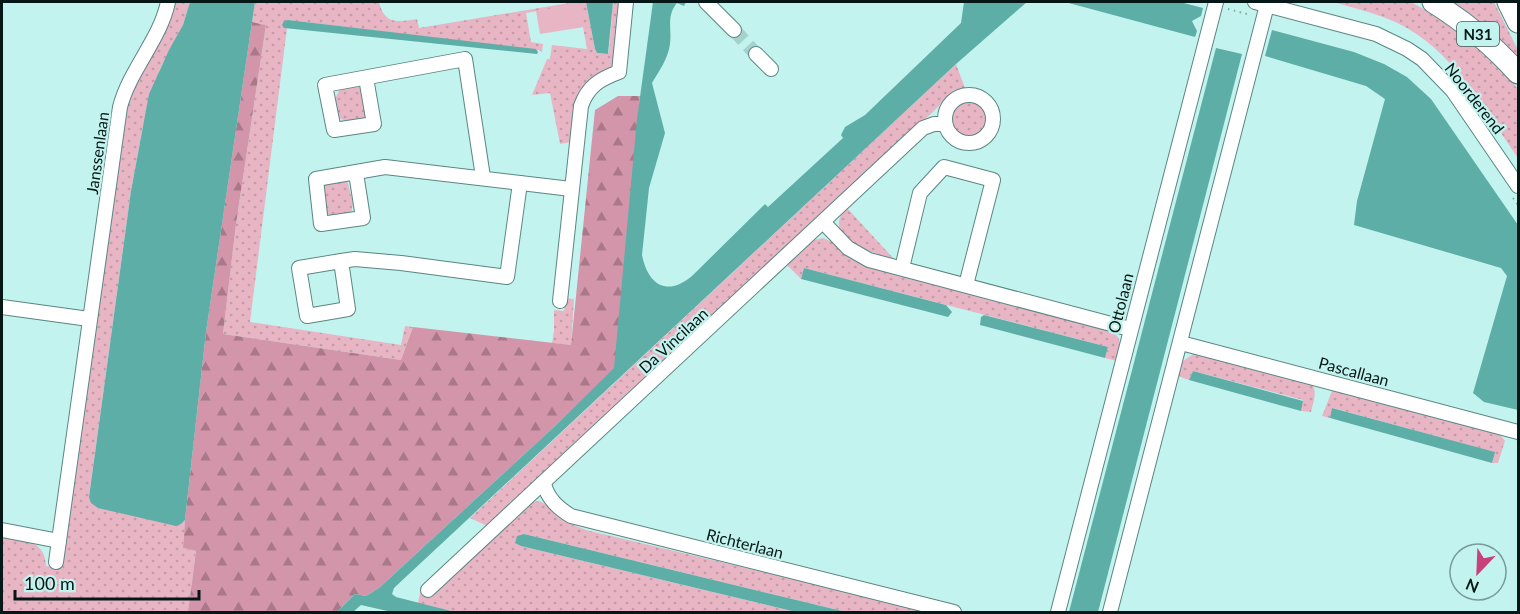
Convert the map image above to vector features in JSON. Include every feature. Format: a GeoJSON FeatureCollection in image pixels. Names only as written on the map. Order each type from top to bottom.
{"type":"FeatureCollection","features":[{"type":"Feature","properties":{"kind":"highway","name":"N31"},"geometry":{"type":"LineString","coordinates":[[1433,2],[1460,19],[1488,42],[1518,73]]}},
{"type":"Feature","properties":{"kind":"highway","name":"N31"},"geometry":{"type":"LineString","coordinates":[[1508,2],[1518,22]]}},
{"type":"Feature","properties":{"kind":"street","name":"Janssenlaan"},"geometry":{"type":"LineString","coordinates":[[56,562],[120,107],[130,80],[166,15],[168,2]]}},
{"type":"Feature","properties":{"kind":"street"},"geometry":{"type":"LineString","coordinates":[[560,301],[581,106],[590,87],[619,72],[626,2]]}},
{"type":"Feature","properties":{"kind":"street"},"geometry":{"type":"LineString","coordinates":[[706,2],[734,30]]}},
{"type":"Feature","properties":{"kind":"street","name":"Ottolaan"},"geometry":{"type":"LineString","coordinates":[[1058,612],[1215,4]]}},
{"type":"Feature","properties":{"kind":"street"},"geometry":{"type":"LineString","coordinates":[[1110,612],[1181,343],[1262,8]]}},
{"type":"Feature","properties":{"kind":"street","name":"Noorderend"},"geometry":{"type":"LineString","coordinates":[[1262,8],[1376,34],[1391,40],[1422,59],[1453,91],[1515,191]]}},
{"type":"Feature","properties":{"kind":"street"},"geometry":{"type":"LineString","coordinates":[[756,54],[771,69]]}},
{"type":"Feature","properties":{"kind":"street"},"geometry":{"type":"LineString","coordinates":[[366,78],[374,124],[334,130],[325,85],[465,59],[483,177]]}},
{"type":"Feature","properties":{"kind":"street","name":"Da Vincilaan"},"geometry":{"type":"LineString","coordinates":[[428,590],[923,128],[934,124],[945,124]]}},
{"type":"Feature","properties":{"kind":"street"},"geometry":{"type":"LineString","coordinates":[[356,173],[363,218],[321,224],[316,179],[385,167],[571,189]]}},
{"type":"Feature","properties":{"kind":"street"},"geometry":{"type":"LineString","coordinates":[[902,268],[920,193],[944,167],[993,180],[966,285]]}},
{"type":"Feature","properties":{"kind":"street"},"geometry":{"type":"LineString","coordinates":[[341,261],[348,309],[307,316],[299,268],[341,261],[355,259],[507,277],[520,183]]}},
{"type":"Feature","properties":{"kind":"street"},"geometry":{"type":"LineString","coordinates":[[824,222],[848,248],[869,260],[1130,329]]}},
{"type":"Feature","properties":{"kind":"street"},"geometry":{"type":"LineString","coordinates":[[2,307],[89,320]]}},
{"type":"Feature","properties":{"kind":"street","name":"Pascallaan"},"geometry":{"type":"LineString","coordinates":[[1181,343],[1518,432]]}},
{"type":"Feature","properties":{"kind":"street","name":"Richterlaan"},"geometry":{"type":"LineString","coordinates":[[543,484],[551,500],[558,508],[571,516],[954,612]]}},
{"type":"Feature","properties":{"kind":"street"},"geometry":{"type":"LineString","coordinates":[[2,530],[59,541]]}},
{"type":"Feature","properties":{"kind":"path"},"geometry":{"type":"LineString","coordinates":[[1215,4],[1262,8]]}},
{"type":"Feature","properties":{"kind":"path"},"geometry":{"type":"LineString","coordinates":[[1515,191],[1518,205]]}},
{"type":"Feature","properties":{"kind":"shaded area"},"geometry":{"type":"Polygon","coordinates":[[[173,2],[190,2],[183,25],[160,69],[143,126],[131,191],[89,496],[181,524],[185,520],[183,548],[196,551],[188,612],[2,612],[2,536],[32,542],[42,550],[46,566],[58,567],[127,105],[173,2]]]}},
{"type":"Feature","properties":{"kind":"shaded area"},"geometry":{"type":"Polygon","coordinates":[[[255,2],[379,2],[388,18],[398,21],[417,19],[419,28],[586,2],[595,49],[597,53],[608,54],[613,2],[621,2],[613,65],[583,87],[575,109],[571,142],[560,144],[550,93],[532,95],[547,59],[550,59],[552,45],[587,49],[579,4],[526,13],[531,42],[543,44],[542,52],[288,20],[284,28],[287,28],[250,322],[401,345],[405,326],[413,327],[401,360],[223,334],[236,224],[266,25],[252,22],[255,2]]]}},
{"type":"Feature","properties":{"kind":"shaded area"},"geometry":{"type":"Polygon","coordinates":[[[1333,2],[1411,2],[1467,36],[1503,70],[1518,89],[1518,158],[1456,70],[1425,40],[1390,19],[1333,2]]]}},
{"type":"Feature","properties":{"kind":"shaded area"},"geometry":{"type":"Polygon","coordinates":[[[1439,2],[1494,2],[1518,50],[1518,67],[1439,2]]]}},
{"type":"Feature","properties":{"kind":"shaded area"},"geometry":{"type":"Polygon","coordinates":[[[580,3],[584,27],[540,34],[536,11],[580,3]]]}},
{"type":"Feature","properties":{"kind":"shaded area"},"geometry":{"type":"Polygon","coordinates":[[[956,64],[965,88],[954,90],[487,526],[470,518],[956,64]]]}},
{"type":"Feature","properties":{"kind":"shaded area"},"geometry":{"type":"Polygon","coordinates":[[[357,86],[365,90],[370,114],[355,121],[339,118],[335,99],[340,89],[357,86]]]}},
{"type":"Feature","properties":{"kind":"shaded area"},"geometry":{"type":"Polygon","coordinates":[[[968,101],[981,106],[986,119],[981,132],[968,137],[955,132],[950,119],[955,106],[968,101]]]}},
{"type":"Feature","properties":{"kind":"shaded area"},"geometry":{"type":"Polygon","coordinates":[[[347,180],[353,203],[351,214],[334,217],[326,213],[321,191],[325,182],[347,180]]]}},
{"type":"Feature","properties":{"kind":"shaded area"},"geometry":{"type":"Polygon","coordinates":[[[847,208],[894,259],[863,248],[844,236],[839,228],[840,218],[847,208]]]}},
{"type":"Feature","properties":{"kind":"shaded area"},"geometry":{"type":"Polygon","coordinates":[[[823,238],[834,243],[842,253],[862,263],[1109,329],[1117,335],[1120,343],[1117,361],[1105,358],[1108,347],[804,268],[801,279],[786,264],[809,241],[823,238]]]}},
{"type":"Feature","properties":{"kind":"shaded area"},"geometry":{"type":"Polygon","coordinates":[[[565,298],[574,299],[571,345],[552,343],[554,310],[564,311],[565,298]]]}},
{"type":"Feature","properties":{"kind":"shaded area"},"geometry":{"type":"Polygon","coordinates":[[[1195,353],[1308,381],[1315,391],[1311,412],[1301,411],[1303,400],[1193,371],[1189,380],[1178,376],[1180,363],[1195,353]]]}},
{"type":"Feature","properties":{"kind":"shaded area"},"geometry":{"type":"Polygon","coordinates":[[[1338,389],[1498,432],[1505,441],[1498,463],[1492,463],[1494,452],[1333,408],[1330,418],[1322,416],[1332,391],[1338,389]]]}},
{"type":"Feature","properties":{"kind":"shaded area"},"geometry":{"type":"Polygon","coordinates":[[[539,501],[568,523],[586,530],[931,612],[846,612],[524,534],[521,546],[796,612],[455,612],[418,603],[421,589],[430,595],[529,503],[539,501]]]}},
{"type":"Feature","properties":{"kind":"green space"},"geometry":{"type":"Polygon","coordinates":[[[252,22],[266,25],[236,224],[223,334],[401,360],[413,327],[571,345],[595,110],[618,96],[640,96],[615,368],[379,588],[366,596],[355,594],[337,612],[188,612],[196,551],[183,548],[185,520],[206,332],[252,22]]]}},
{"type":"Feature","properties":{"kind":"water"},"geometry":{"type":"Polygon","coordinates":[[[190,2],[255,2],[206,332],[185,520],[176,526],[98,508],[91,503],[89,497],[131,191],[149,94],[183,25],[190,2]]]}},
{"type":"Feature","properties":{"kind":"water"},"geometry":{"type":"Polygon","coordinates":[[[586,2],[613,2],[608,54],[597,53],[595,49],[586,2]]]}},
{"type":"Feature","properties":{"kind":"water"},"geometry":{"type":"Polygon","coordinates":[[[653,2],[686,2],[684,6],[677,3],[674,8],[670,18],[669,49],[652,83],[665,133],[649,188],[642,255],[649,274],[654,280],[660,285],[674,286],[692,276],[765,204],[768,207],[843,138],[841,135],[845,127],[865,115],[961,23],[964,2],[1027,2],[956,64],[394,588],[392,594],[396,597],[455,612],[392,612],[361,605],[353,612],[337,612],[355,594],[366,596],[379,588],[555,426],[614,368],[637,119],[653,2]]]}},
{"type":"Feature","properties":{"kind":"water"},"geometry":{"type":"Polygon","coordinates":[[[1065,2],[1180,2],[1203,8],[1201,16],[1192,21],[1197,31],[1195,37],[1065,2]]]}},
{"type":"Feature","properties":{"kind":"water"},"geometry":{"type":"Polygon","coordinates":[[[284,21],[536,49],[538,52],[537,54],[284,28],[282,25],[284,21]]]}},
{"type":"Feature","properties":{"kind":"water"},"geometry":{"type":"Polygon","coordinates":[[[1272,30],[1354,52],[1384,64],[1407,77],[1431,99],[1518,225],[1518,410],[1484,402],[1473,393],[1507,276],[1501,268],[1354,225],[1357,201],[1385,99],[1366,86],[1265,56],[1272,30]]]}},
{"type":"Feature","properties":{"kind":"water"},"geometry":{"type":"Polygon","coordinates":[[[1216,48],[1242,54],[1098,612],[1069,612],[1216,48]]]}},
{"type":"Feature","properties":{"kind":"water"},"geometry":{"type":"Polygon","coordinates":[[[804,268],[946,305],[952,312],[948,317],[801,279],[804,268]]]}},
{"type":"Feature","properties":{"kind":"water"},"geometry":{"type":"Polygon","coordinates":[[[984,315],[1108,347],[1105,358],[980,325],[981,317],[984,315]]]}},
{"type":"Feature","properties":{"kind":"water"},"geometry":{"type":"Polygon","coordinates":[[[1193,371],[1303,401],[1301,411],[1189,380],[1193,371]]]}},
{"type":"Feature","properties":{"kind":"water"},"geometry":{"type":"Polygon","coordinates":[[[1332,408],[1495,452],[1492,463],[1330,418],[1332,408]]]}},
{"type":"Feature","properties":{"kind":"water"},"geometry":{"type":"Polygon","coordinates":[[[524,534],[846,612],[796,612],[515,543],[517,536],[524,534]]]}},
{"type":"Feature","properties":{"kind":"tunnel"},"geometry":{"type":"LineString","coordinates":[[734,30],[756,54]]}}]}
